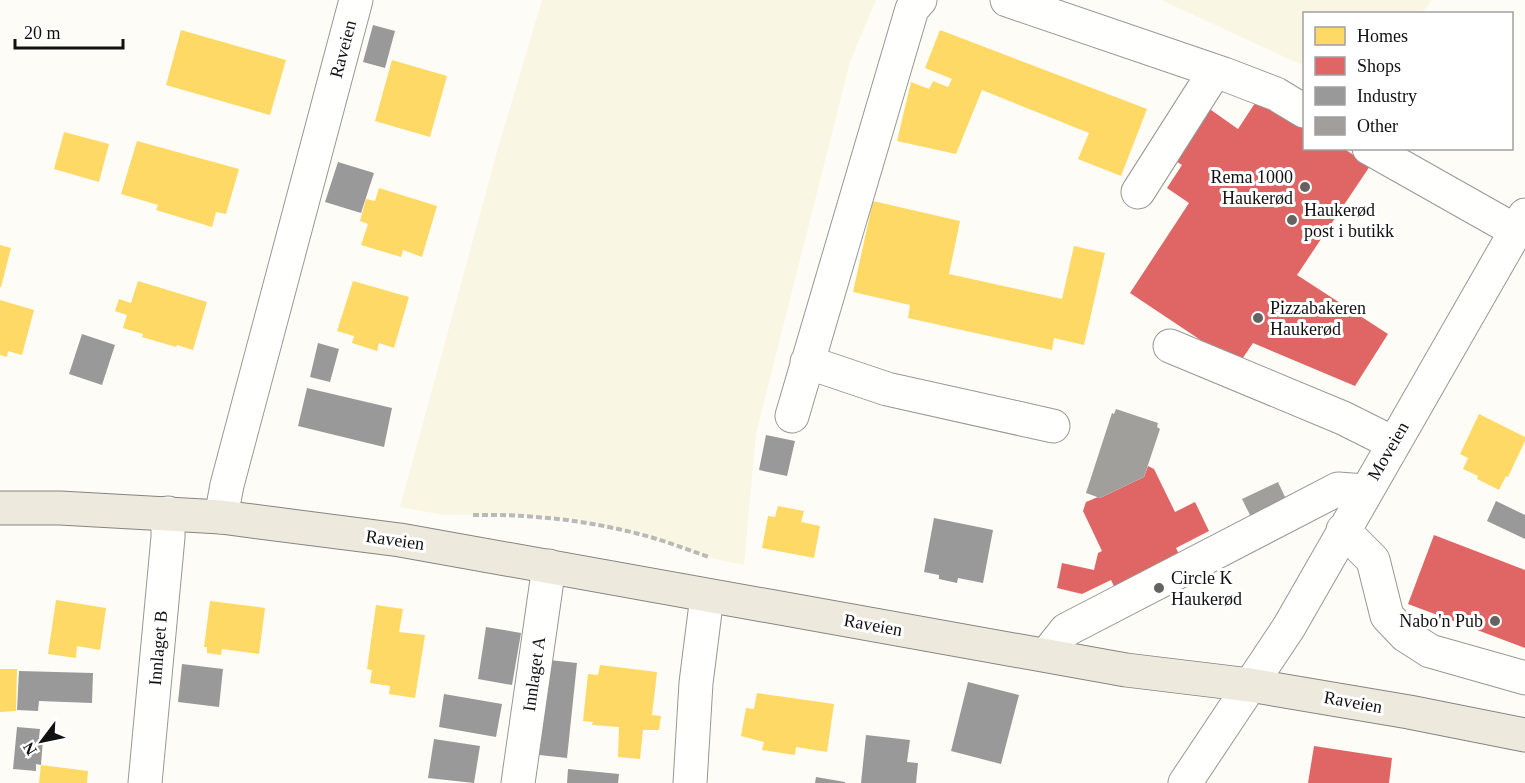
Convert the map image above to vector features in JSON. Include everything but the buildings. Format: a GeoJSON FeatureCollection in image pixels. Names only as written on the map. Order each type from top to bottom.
{"type":"FeatureCollection","features":[{"type":"Feature","properties":{"kind":"main road","name":"Raveien"},"geometry":{"type":"LineString","coordinates":[[0,508],[60,508],[221,517],[400,540],[1126,670],[1250,685],[1409,712],[1525,735]]}},
{"type":"Feature","properties":{"kind":"street","name":"Raveien"},"geometry":{"type":"LineString","coordinates":[[221,517],[230,474],[356,0]]}},
{"type":"Feature","properties":{"kind":"street"},"geometry":{"type":"LineString","coordinates":[[792,416],[912,9],[920,0]]}},
{"type":"Feature","properties":{"kind":"street"},"geometry":{"type":"LineString","coordinates":[[1007,0],[1215,71],[1276,94],[1303,110]]}},
{"type":"Feature","properties":{"kind":"street"},"geometry":{"type":"LineString","coordinates":[[1138,192],[1215,71]]}},
{"type":"Feature","properties":{"kind":"street"},"geometry":{"type":"LineString","coordinates":[[1373,150],[1521,223]]}},
{"type":"Feature","properties":{"kind":"street","name":"Moveien"},"geometry":{"type":"LineString","coordinates":[[1185,783],[1289,627],[1365,491],[1521,223]]}},
{"type":"Feature","properties":{"kind":"street"},"geometry":{"type":"LineString","coordinates":[[1170,346],[1343,418],[1393,443]]}},
{"type":"Feature","properties":{"kind":"street"},"geometry":{"type":"LineString","coordinates":[[807,362],[887,389],[1053,426]]}},
{"type":"Feature","properties":{"kind":"street"},"geometry":{"type":"LineString","coordinates":[[1046,656],[1066,630],[1338,489],[1365,491]]}},
{"type":"Feature","properties":{"kind":"street","name":"Innlaget B"},"geometry":{"type":"LineString","coordinates":[[146,783],[168,537],[168,513]]}},
{"type":"Feature","properties":{"kind":"street"},"geometry":{"type":"LineString","coordinates":[[1343,530],[1373,560],[1387,616],[1405,635],[1430,651],[1525,678]]}},
{"type":"Feature","properties":{"kind":"street","name":"Innlaget A"},"geometry":{"type":"LineString","coordinates":[[518,783],[549,566]]}},
{"type":"Feature","properties":{"kind":"street"},"geometry":{"type":"LineString","coordinates":[[690,783],[696,683],[707,596]]}},
{"type":"Feature","properties":{"kind":"shaded area"},"geometry":{"type":"Polygon","coordinates":[[[542,0],[876,0],[850,62],[756,434],[744,565],[714,559],[639,534],[566,519],[502,514],[444,515],[400,507],[498,148],[542,0]]]}},
{"type":"Feature","properties":{"kind":"shaded area"},"geometry":{"type":"Polygon","coordinates":[[[1161,0],[1432,0],[1423,12],[1303,12],[1303,66],[1161,0]]]}},
{"type":"Feature","properties":{"kind":"place","name":"Rema 1000 Haukerød"},"geometry":{"type":"Point","coordinates":[1305,187]}},
{"type":"Feature","properties":{"kind":"place","name":"Haukerød post i butikk"},"geometry":{"type":"Point","coordinates":[1292,220]}},
{"type":"Feature","properties":{"kind":"place","name":"Pizzabakeren Haukerød"},"geometry":{"type":"Point","coordinates":[1258,318]}},
{"type":"Feature","properties":{"kind":"place","name":"Circle K Haukerød"},"geometry":{"type":"Point","coordinates":[1159,588]}},
{"type":"Feature","properties":{"kind":"place","name":"Nabo'n Pub"},"geometry":{"type":"Point","coordinates":[1495,621]}}]}
